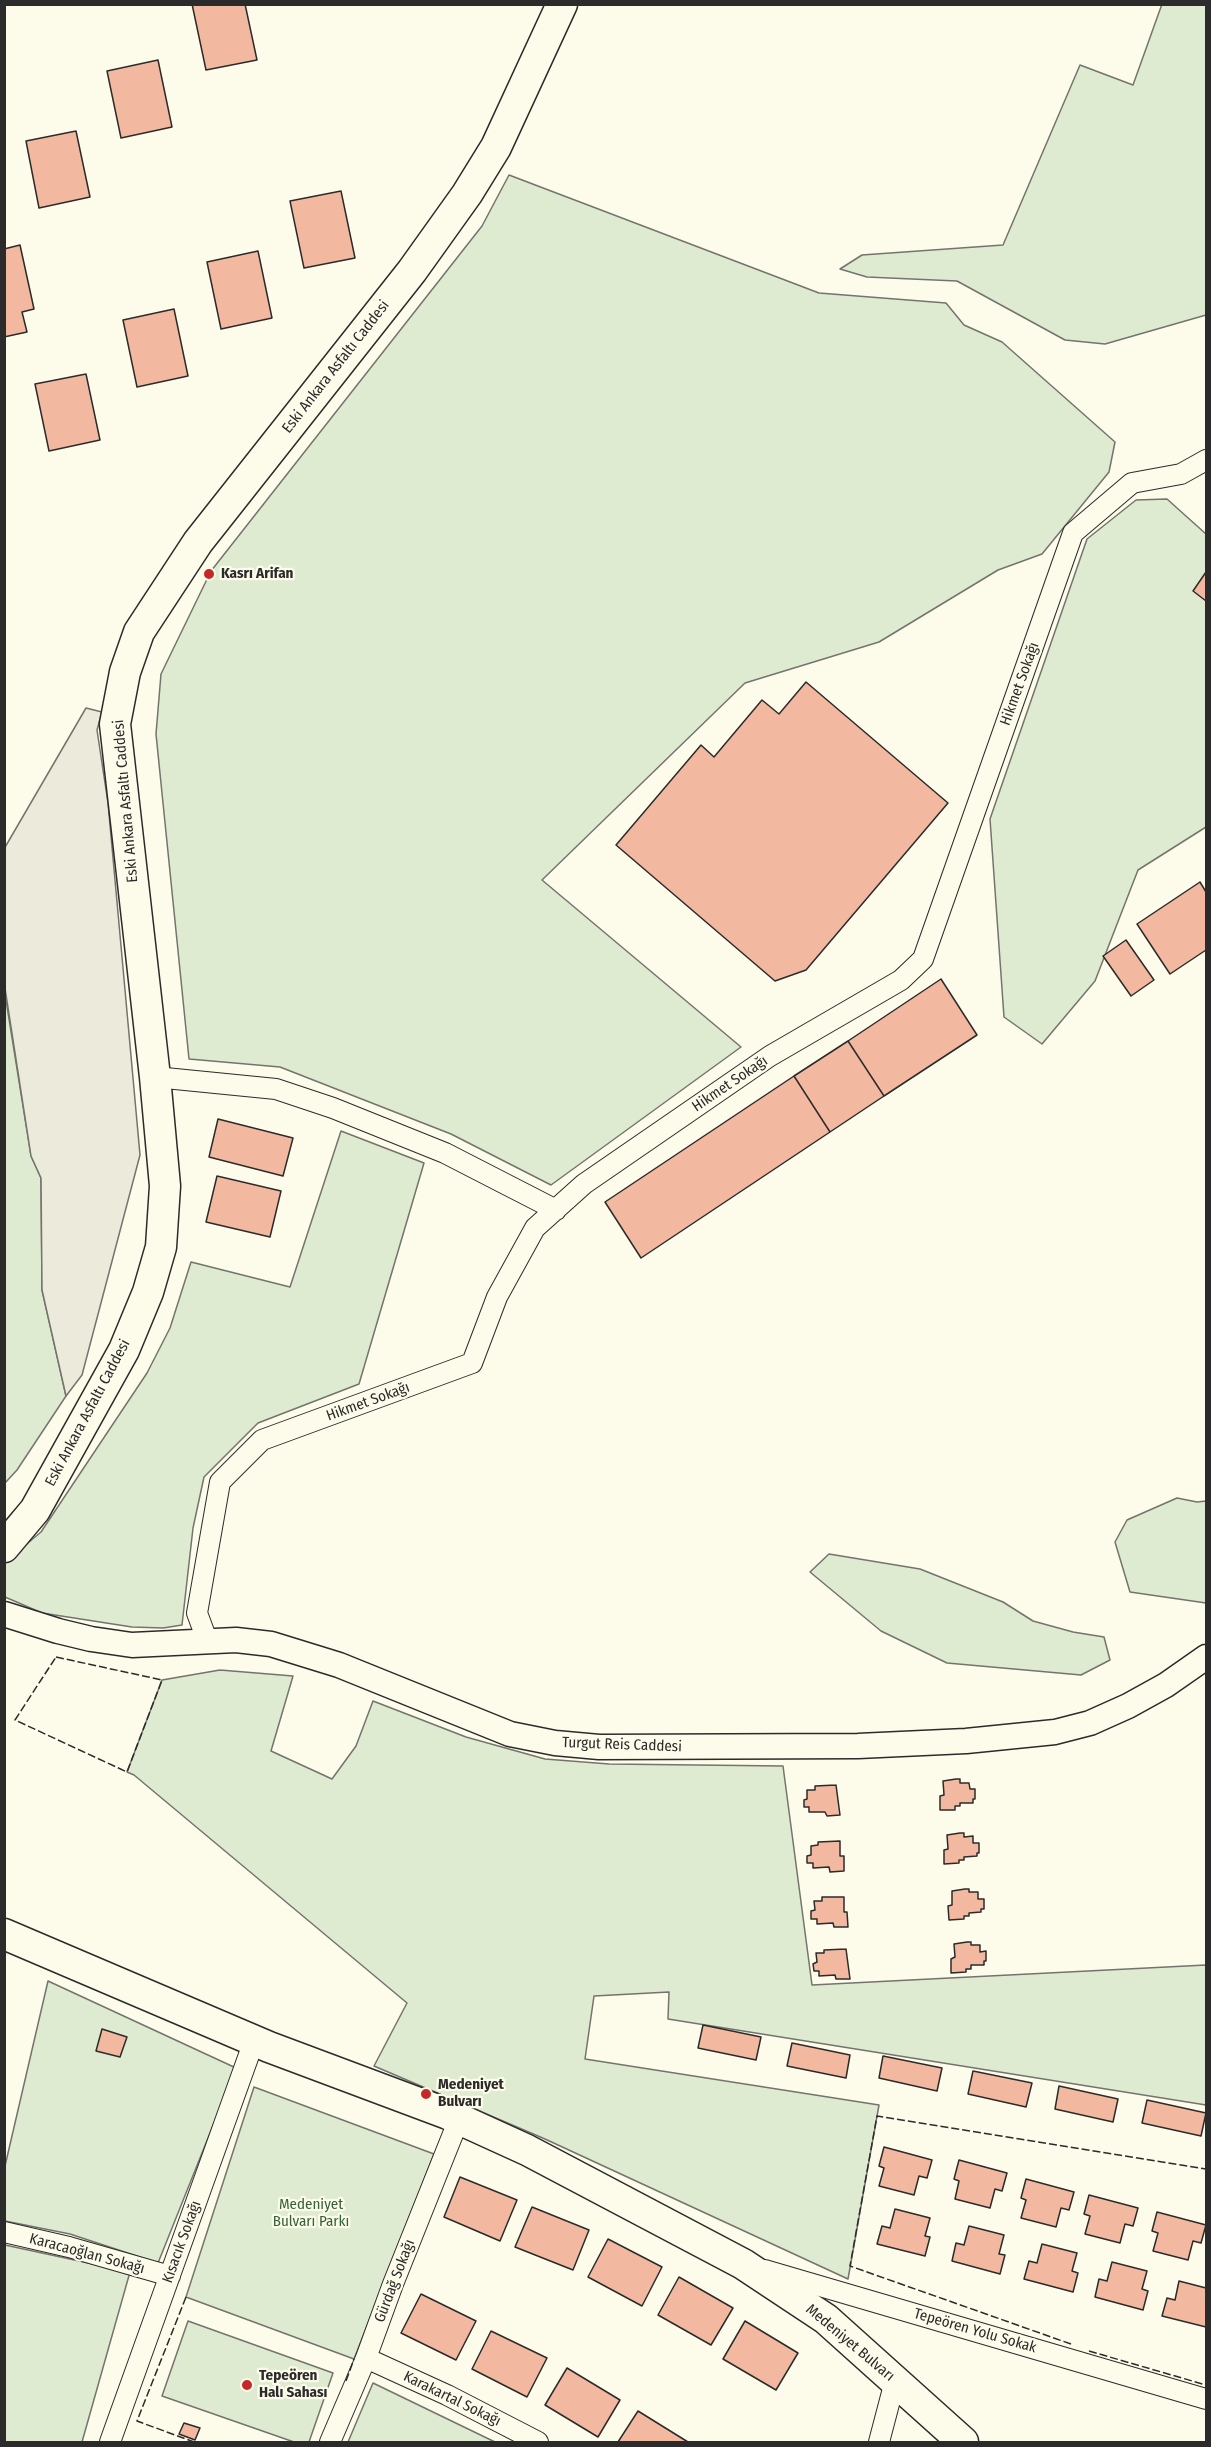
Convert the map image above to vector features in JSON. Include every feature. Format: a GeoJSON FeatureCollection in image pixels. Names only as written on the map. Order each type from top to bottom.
{"type":"FeatureCollection","features":[{"type":"Feature","properties":{"kind":"main road","name":"Eski Ankara Asfaltı Caddesi"},"geometry":{"type":"LineString","coordinates":[[4,1547],[36,1510],[124,1350],[148,1292],[161,1247],[165,1186],[115,723],[125,672],[139,632],[198,542],[412,272],[467,194],[496,147],[562,4]]}},
{"type":"Feature","properties":{"kind":"main road"},"geometry":{"type":"LineString","coordinates":[[4,1517],[93,1408]]}},
{"type":"Feature","properties":{"kind":"main road","name":"Medeniyet Bulvarı"},"geometry":{"type":"LineString","coordinates":[[4,1934],[254,2041],[459,2119],[527,2150],[743,2264],[826,2319],[963,2442]]}},
{"type":"Feature","properties":{"kind":"street","name":"Hikmet Sokağı"},"geometry":{"type":"LineString","coordinates":[[207,1640],[197,1614],[220,1482],[262,1440],[472,1364],[496,1297],[535,1228],[584,1184],[770,1056],[901,980],[922,959],[1073,533],[1132,483],[1182,474],[1206,460]]}},
{"type":"Feature","properties":{"kind":"street"},"geometry":{"type":"LineString","coordinates":[[155,1077],[284,1092],[333,1108],[445,1153],[556,1210]]}},
{"type":"Feature","properties":{"kind":"street","name":"Turgut Reis Caddesi"},"geometry":{"type":"LineString","coordinates":[[4,1614],[92,1639],[132,1644],[207,1640],[236,1640],[271,1644],[302,1652],[510,1734],[555,1743],[599,1747],[858,1746],[977,1740],[1055,1732],[1090,1723],[1128,1706],[1166,1685],[1206,1658]]}},
{"type":"Feature","properties":{"kind":"street","name":"Kısacık Sokağı"},"geometry":{"type":"LineString","coordinates":[[111,2442],[254,2041]]}},
{"type":"Feature","properties":{"kind":"street","name":"Gürdağ Sokağı"},"geometry":{"type":"LineString","coordinates":[[330,2442],[366,2358],[459,2119]]}},
{"type":"Feature","properties":{"kind":"street","name":"Karacaoğlan Sokağı"},"geometry":{"type":"LineString","coordinates":[[4,2232],[69,2247],[170,2276]]}},
{"type":"Feature","properties":{"kind":"street","name":"Tepeören Yolu Sokak"},"geometry":{"type":"LineString","coordinates":[[743,2264],[1206,2399]]}},
{"type":"Feature","properties":{"kind":"street","name":"Karakartal Sokağı"},"geometry":{"type":"LineString","coordinates":[[366,2358],[447,2395],[538,2442]]}},
{"type":"Feature","properties":{"kind":"street"},"geometry":{"type":"LineString","coordinates":[[879,2442],[895,2381]]}},
{"type":"Feature","properties":{"kind":"green space"},"geometry":{"type":"Polygon","coordinates":[[[1162,4],[1206,5],[1206,315],[1105,344],[1065,340],[957,281],[867,277],[840,269],[862,255],[1003,245],[1080,65],[1133,85],[1162,4]]]}},
{"type":"Feature","properties":{"kind":"green space"},"geometry":{"type":"Polygon","coordinates":[[[509,175],[819,293],[946,303],[964,325],[1002,342],[1115,442],[1109,472],[1042,554],[998,570],[879,642],[745,683],[542,880],[741,1047],[551,1185],[451,1134],[280,1067],[189,1059],[156,734],[161,674],[211,571],[482,226],[509,175]]]}},
{"type":"Feature","properties":{"kind":"green space"},"geometry":{"type":"Polygon","coordinates":[[[1167,499],[1206,534],[1206,827],[1138,870],[1095,981],[1042,1044],[1004,1017],[990,819],[1087,539],[1136,500],[1167,499]]]}},
{"type":"Feature","properties":{"kind":"green space"},"geometry":{"type":"Polygon","coordinates":[[[4,988],[31,1156],[41,1178],[42,1290],[66,1396],[17,1470],[5,1483],[4,988]]]}},
{"type":"Feature","properties":{"kind":"green space"},"geometry":{"type":"Polygon","coordinates":[[[341,1131],[424,1163],[359,1384],[258,1423],[204,1477],[193,1528],[182,1625],[163,1628],[132,1627],[42,1613],[5,1597],[4,1563],[41,1532],[147,1373],[170,1328],[191,1262],[290,1287],[341,1131]]]}},
{"type":"Feature","properties":{"kind":"green space"},"geometry":{"type":"Polygon","coordinates":[[[1177,1498],[1197,1502],[1206,1501],[1206,1603],[1130,1592],[1115,1542],[1127,1520],[1177,1498]]]}},
{"type":"Feature","properties":{"kind":"green space"},"geometry":{"type":"Polygon","coordinates":[[[829,1554],[920,1569],[1003,1602],[1033,1621],[1073,1632],[1104,1637],[1110,1660],[1081,1675],[947,1663],[881,1631],[810,1572],[829,1554]]]}},
{"type":"Feature","properties":{"kind":"green space"},"geometry":{"type":"Polygon","coordinates":[[[220,1670],[293,1676],[271,1751],[332,1779],[356,1746],[373,1701],[466,1737],[545,1759],[609,1764],[783,1766],[812,1985],[1206,1965],[1206,2105],[668,2019],[669,1992],[594,1996],[585,2059],[879,2105],[848,2279],[545,2139],[374,2066],[407,2003],[134,1775],[127,1772],[162,1680],[220,1670]]]}},
{"type":"Feature","properties":{"kind":"green space"},"geometry":{"type":"Polygon","coordinates":[[[48,1981],[236,2068],[158,2263],[70,2234],[5,2221],[5,2166],[48,1981]]]}},
{"type":"Feature","properties":{"kind":"green space","name":"Medeniyet Bulvarı Parkı"},"geometry":{"type":"Polygon","coordinates":[[[254,2087],[434,2154],[354,2359],[186,2297],[254,2087]]]}},
{"type":"Feature","properties":{"kind":"green space"},"geometry":{"type":"Polygon","coordinates":[[[5,2245],[130,2272],[82,2442],[5,2442],[5,2245]]]}},
{"type":"Feature","properties":{"kind":"green space","name":"Tepeören Halı Sahası"},"geometry":{"type":"Polygon","coordinates":[[[188,2321],[333,2373],[309,2442],[294,2442],[162,2396],[188,2321]]]}},
{"type":"Feature","properties":{"kind":"green space"},"geometry":{"type":"Polygon","coordinates":[[[373,2383],[495,2442],[348,2442],[373,2383]]]}},
{"type":"Feature","properties":{"kind":"shaded area"},"geometry":{"type":"Polygon","coordinates":[[[86,708],[102,712],[97,730],[108,803],[140,1155],[82,1375],[66,1396],[42,1290],[41,1178],[31,1156],[5,988],[4,849],[86,708]]]}},
{"type":"Feature","properties":{"kind":"building"},"geometry":{"type":"Polygon","coordinates":[[[192,4],[245,4],[257,60],[206,70],[192,4]]]}},
{"type":"Feature","properties":{"kind":"building"},"geometry":{"type":"Polygon","coordinates":[[[158,60],[172,127],[121,138],[107,71],[158,60]]]}},
{"type":"Feature","properties":{"kind":"building"},"geometry":{"type":"Polygon","coordinates":[[[76,131],[90,197],[39,208],[26,141],[76,131]]]}},
{"type":"Feature","properties":{"kind":"building"},"geometry":{"type":"Polygon","coordinates":[[[341,191],[355,258],[304,268],[290,201],[341,191]]]}},
{"type":"Feature","properties":{"kind":"building"},"geometry":{"type":"Polygon","coordinates":[[[20,245],[34,309],[22,312],[27,332],[4,337],[4,249],[20,245]]]}},
{"type":"Feature","properties":{"kind":"building"},"geometry":{"type":"Polygon","coordinates":[[[258,251],[272,318],[221,329],[207,262],[258,251]]]}},
{"type":"Feature","properties":{"kind":"building"},"geometry":{"type":"Polygon","coordinates":[[[174,309],[188,376],[137,387],[123,320],[174,309]]]}},
{"type":"Feature","properties":{"kind":"building"},"geometry":{"type":"Polygon","coordinates":[[[86,374],[100,440],[49,451],[35,384],[86,374]]]}},
{"type":"Feature","properties":{"kind":"building"},"geometry":{"type":"Polygon","coordinates":[[[1206,572],[1206,601],[1193,591],[1206,572]]]}},
{"type":"Feature","properties":{"kind":"building"},"geometry":{"type":"Polygon","coordinates":[[[806,682],[948,803],[806,970],[775,981],[616,845],[701,745],[714,757],[762,700],[779,714],[806,682]]]}},
{"type":"Feature","properties":{"kind":"building"},"geometry":{"type":"Polygon","coordinates":[[[1200,882],[1206,892],[1206,950],[1170,974],[1137,924],[1200,882]]]}},
{"type":"Feature","properties":{"kind":"building"},"geometry":{"type":"Polygon","coordinates":[[[1126,940],[1154,980],[1131,996],[1103,956],[1126,940]]]}},
{"type":"Feature","properties":{"kind":"building"},"geometry":{"type":"Polygon","coordinates":[[[941,979],[977,1035],[884,1096],[848,1041],[941,979]]]}},
{"type":"Feature","properties":{"kind":"building"},"geometry":{"type":"Polygon","coordinates":[[[848,1041],[884,1096],[830,1132],[794,1076],[848,1041]]]}},
{"type":"Feature","properties":{"kind":"building"},"geometry":{"type":"Polygon","coordinates":[[[794,1076],[830,1132],[641,1258],[605,1202],[794,1076]]]}},
{"type":"Feature","properties":{"kind":"building"},"geometry":{"type":"Polygon","coordinates":[[[218,1119],[293,1138],[283,1176],[209,1157],[218,1119]]]}},
{"type":"Feature","properties":{"kind":"building"},"geometry":{"type":"Polygon","coordinates":[[[217,1176],[281,1191],[270,1237],[206,1222],[217,1176]]]}},
{"type":"Feature","properties":{"kind":"building"},"geometry":{"type":"Polygon","coordinates":[[[960,1779],[960,1783],[969,1783],[970,1789],[975,1789],[973,1803],[960,1803],[960,1806],[955,1806],[955,1810],[940,1810],[940,1796],[944,1795],[943,1781],[960,1779]]]}},
{"type":"Feature","properties":{"kind":"building"},"geometry":{"type":"Polygon","coordinates":[[[836,1785],[840,1815],[827,1816],[825,1812],[809,1812],[809,1807],[804,1807],[807,1790],[815,1790],[815,1786],[836,1785]]]}},
{"type":"Feature","properties":{"kind":"building"},"geometry":{"type":"Polygon","coordinates":[[[964,1833],[964,1837],[973,1836],[973,1843],[979,1843],[979,1853],[977,1856],[964,1857],[964,1860],[959,1860],[959,1863],[944,1864],[944,1850],[948,1849],[947,1835],[964,1833]]]}},
{"type":"Feature","properties":{"kind":"building"},"geometry":{"type":"Polygon","coordinates":[[[840,1841],[840,1856],[844,1856],[844,1871],[830,1872],[829,1867],[813,1868],[813,1863],[807,1863],[807,1856],[811,1855],[811,1846],[818,1845],[818,1842],[840,1841]]]}},
{"type":"Feature","properties":{"kind":"building"},"geometry":{"type":"Polygon","coordinates":[[[969,1889],[969,1892],[978,1892],[978,1899],[984,1899],[984,1909],[981,1909],[981,1912],[969,1913],[969,1916],[964,1916],[964,1919],[949,1920],[948,1906],[952,1905],[952,1891],[969,1889]]]}},
{"type":"Feature","properties":{"kind":"building"},"geometry":{"type":"Polygon","coordinates":[[[822,1897],[844,1897],[844,1912],[847,1912],[848,1927],[834,1927],[833,1923],[817,1924],[817,1919],[811,1919],[811,1911],[815,1910],[814,1901],[822,1901],[822,1897]]]}},
{"type":"Feature","properties":{"kind":"building"},"geometry":{"type":"Polygon","coordinates":[[[971,1942],[971,1945],[980,1945],[980,1952],[986,1951],[984,1965],[971,1965],[971,1969],[966,1969],[966,1972],[951,1973],[951,1959],[955,1957],[954,1944],[971,1942]]]}},
{"type":"Feature","properties":{"kind":"building"},"geometry":{"type":"Polygon","coordinates":[[[846,1949],[850,1979],[836,1979],[835,1975],[819,1976],[819,1971],[814,1971],[813,1964],[817,1962],[816,1953],[824,1953],[824,1950],[846,1949]]]}},
{"type":"Feature","properties":{"kind":"building"},"geometry":{"type":"Polygon","coordinates":[[[703,2025],[761,2037],[756,2060],[698,2048],[703,2025]]]}},
{"type":"Feature","properties":{"kind":"building"},"geometry":{"type":"Polygon","coordinates":[[[102,2029],[127,2037],[120,2057],[96,2051],[102,2029]]]}},
{"type":"Feature","properties":{"kind":"building"},"geometry":{"type":"Polygon","coordinates":[[[792,2043],[850,2055],[846,2078],[787,2066],[792,2043]]]}},
{"type":"Feature","properties":{"kind":"building"},"geometry":{"type":"Polygon","coordinates":[[[883,2056],[942,2068],[937,2091],[879,2078],[883,2056]]]}},
{"type":"Feature","properties":{"kind":"building"},"geometry":{"type":"Polygon","coordinates":[[[973,2071],[1032,2083],[1026,2107],[968,2094],[973,2071]]]}},
{"type":"Feature","properties":{"kind":"building"},"geometry":{"type":"Polygon","coordinates":[[[1059,2086],[1118,2099],[1113,2122],[1055,2109],[1059,2086]]]}},
{"type":"Feature","properties":{"kind":"building"},"geometry":{"type":"Polygon","coordinates":[[[1147,2100],[1206,2113],[1201,2136],[1142,2123],[1147,2100]]]}},
{"type":"Feature","properties":{"kind":"building"},"geometry":{"type":"Polygon","coordinates":[[[884,2147],[932,2160],[927,2178],[919,2176],[914,2195],[879,2186],[884,2168],[879,2166],[884,2147]]]}},
{"type":"Feature","properties":{"kind":"building"},"geometry":{"type":"Polygon","coordinates":[[[959,2160],[1007,2173],[1002,2191],[995,2189],[990,2208],[955,2199],[959,2181],[954,2179],[959,2160]]]}},
{"type":"Feature","properties":{"kind":"building"},"geometry":{"type":"Polygon","coordinates":[[[460,2177],[517,2200],[500,2241],[444,2217],[460,2177]]]}},
{"type":"Feature","properties":{"kind":"building"},"geometry":{"type":"Polygon","coordinates":[[[1026,2179],[1074,2192],[1069,2210],[1061,2208],[1056,2227],[1021,2218],[1026,2200],[1021,2198],[1026,2179]]]}},
{"type":"Feature","properties":{"kind":"building"},"geometry":{"type":"Polygon","coordinates":[[[1089,2195],[1138,2208],[1133,2226],[1125,2224],[1120,2243],[1085,2234],[1090,2216],[1084,2214],[1089,2195]]]}},
{"type":"Feature","properties":{"kind":"building"},"geometry":{"type":"Polygon","coordinates":[[[532,2207],[589,2230],[573,2270],[515,2247],[532,2207]]]}},
{"type":"Feature","properties":{"kind":"building"},"geometry":{"type":"Polygon","coordinates":[[[895,2209],[930,2218],[925,2236],[930,2237],[925,2256],[877,2244],[882,2226],[890,2228],[895,2209]]]}},
{"type":"Feature","properties":{"kind":"building"},"geometry":{"type":"Polygon","coordinates":[[[1157,2212],[1206,2225],[1201,2243],[1193,2241],[1188,2260],[1153,2251],[1158,2233],[1152,2231],[1157,2212]]]}},
{"type":"Feature","properties":{"kind":"building"},"geometry":{"type":"Polygon","coordinates":[[[969,2226],[1004,2235],[999,2254],[1005,2255],[1000,2274],[952,2261],[956,2243],[964,2245],[969,2226]]]}},
{"type":"Feature","properties":{"kind":"building"},"geometry":{"type":"Polygon","coordinates":[[[608,2239],[662,2267],[642,2306],[588,2277],[608,2239]]]}},
{"type":"Feature","properties":{"kind":"building"},"geometry":{"type":"Polygon","coordinates":[[[1042,2244],[1077,2253],[1072,2271],[1078,2273],[1073,2292],[1024,2279],[1029,2261],[1037,2263],[1042,2244]]]}},
{"type":"Feature","properties":{"kind":"building"},"geometry":{"type":"Polygon","coordinates":[[[1112,2262],[1147,2271],[1142,2289],[1148,2291],[1143,2310],[1095,2297],[1099,2279],[1107,2281],[1112,2262]]]}},
{"type":"Feature","properties":{"kind":"building"},"geometry":{"type":"Polygon","coordinates":[[[679,2277],[733,2308],[711,2345],[658,2315],[679,2277]]]}},
{"type":"Feature","properties":{"kind":"building"},"geometry":{"type":"Polygon","coordinates":[[[1179,2281],[1206,2288],[1206,2327],[1162,2316],[1167,2298],[1175,2300],[1179,2281]]]}},
{"type":"Feature","properties":{"kind":"building"},"geometry":{"type":"Polygon","coordinates":[[[421,2294],[476,2321],[456,2360],[401,2333],[421,2294]]]}},
{"type":"Feature","properties":{"kind":"building"},"geometry":{"type":"Polygon","coordinates":[[[745,2321],[798,2353],[776,2390],[723,2359],[745,2321]]]}},
{"type":"Feature","properties":{"kind":"building"},"geometry":{"type":"Polygon","coordinates":[[[491,2331],[547,2358],[527,2397],[472,2369],[491,2331]]]}},
{"type":"Feature","properties":{"kind":"building"},"geometry":{"type":"Polygon","coordinates":[[[567,2368],[620,2400],[598,2437],[545,2405],[567,2368]]]}},
{"type":"Feature","properties":{"kind":"building"},"geometry":{"type":"Polygon","coordinates":[[[638,2411],[688,2442],[618,2442],[638,2411]]]}},
{"type":"Feature","properties":{"kind":"building"},"geometry":{"type":"Polygon","coordinates":[[[184,2423],[200,2428],[195,2440],[179,2434],[184,2423]]]}},
{"type":"Feature","properties":{"kind":"fence"},"geometry":{"type":"LineString","coordinates":[[56,1657],[162,1680],[127,1772],[15,1720],[56,1657]]}},
{"type":"Feature","properties":{"kind":"fence"},"geometry":{"type":"LineString","coordinates":[[1071,2344],[850,2266],[877,2116],[1206,2169]]}},
{"type":"Feature","properties":{"kind":"fence"},"geometry":{"type":"LineString","coordinates":[[186,2297],[137,2421],[194,2442]]}},
{"type":"Feature","properties":{"kind":"fence"},"geometry":{"type":"LineString","coordinates":[[1089,2351],[1206,2385]]}},
{"type":"Feature","properties":{"kind":"fence"},"geometry":{"type":"LineString","coordinates":[[346,2381],[354,2359]]}},
{"type":"Feature","properties":{"kind":"place","name":"Kasrı Arifan"},"geometry":{"type":"Point","coordinates":[209,574]}},
{"type":"Feature","properties":{"kind":"place","name":"Medeniyet Bulvarı"},"geometry":{"type":"Point","coordinates":[426,2094]}},
{"type":"Feature","properties":{"kind":"place","name":"Tepeören Halı Sahası"},"geometry":{"type":"Point","coordinates":[247,2385]}}]}
